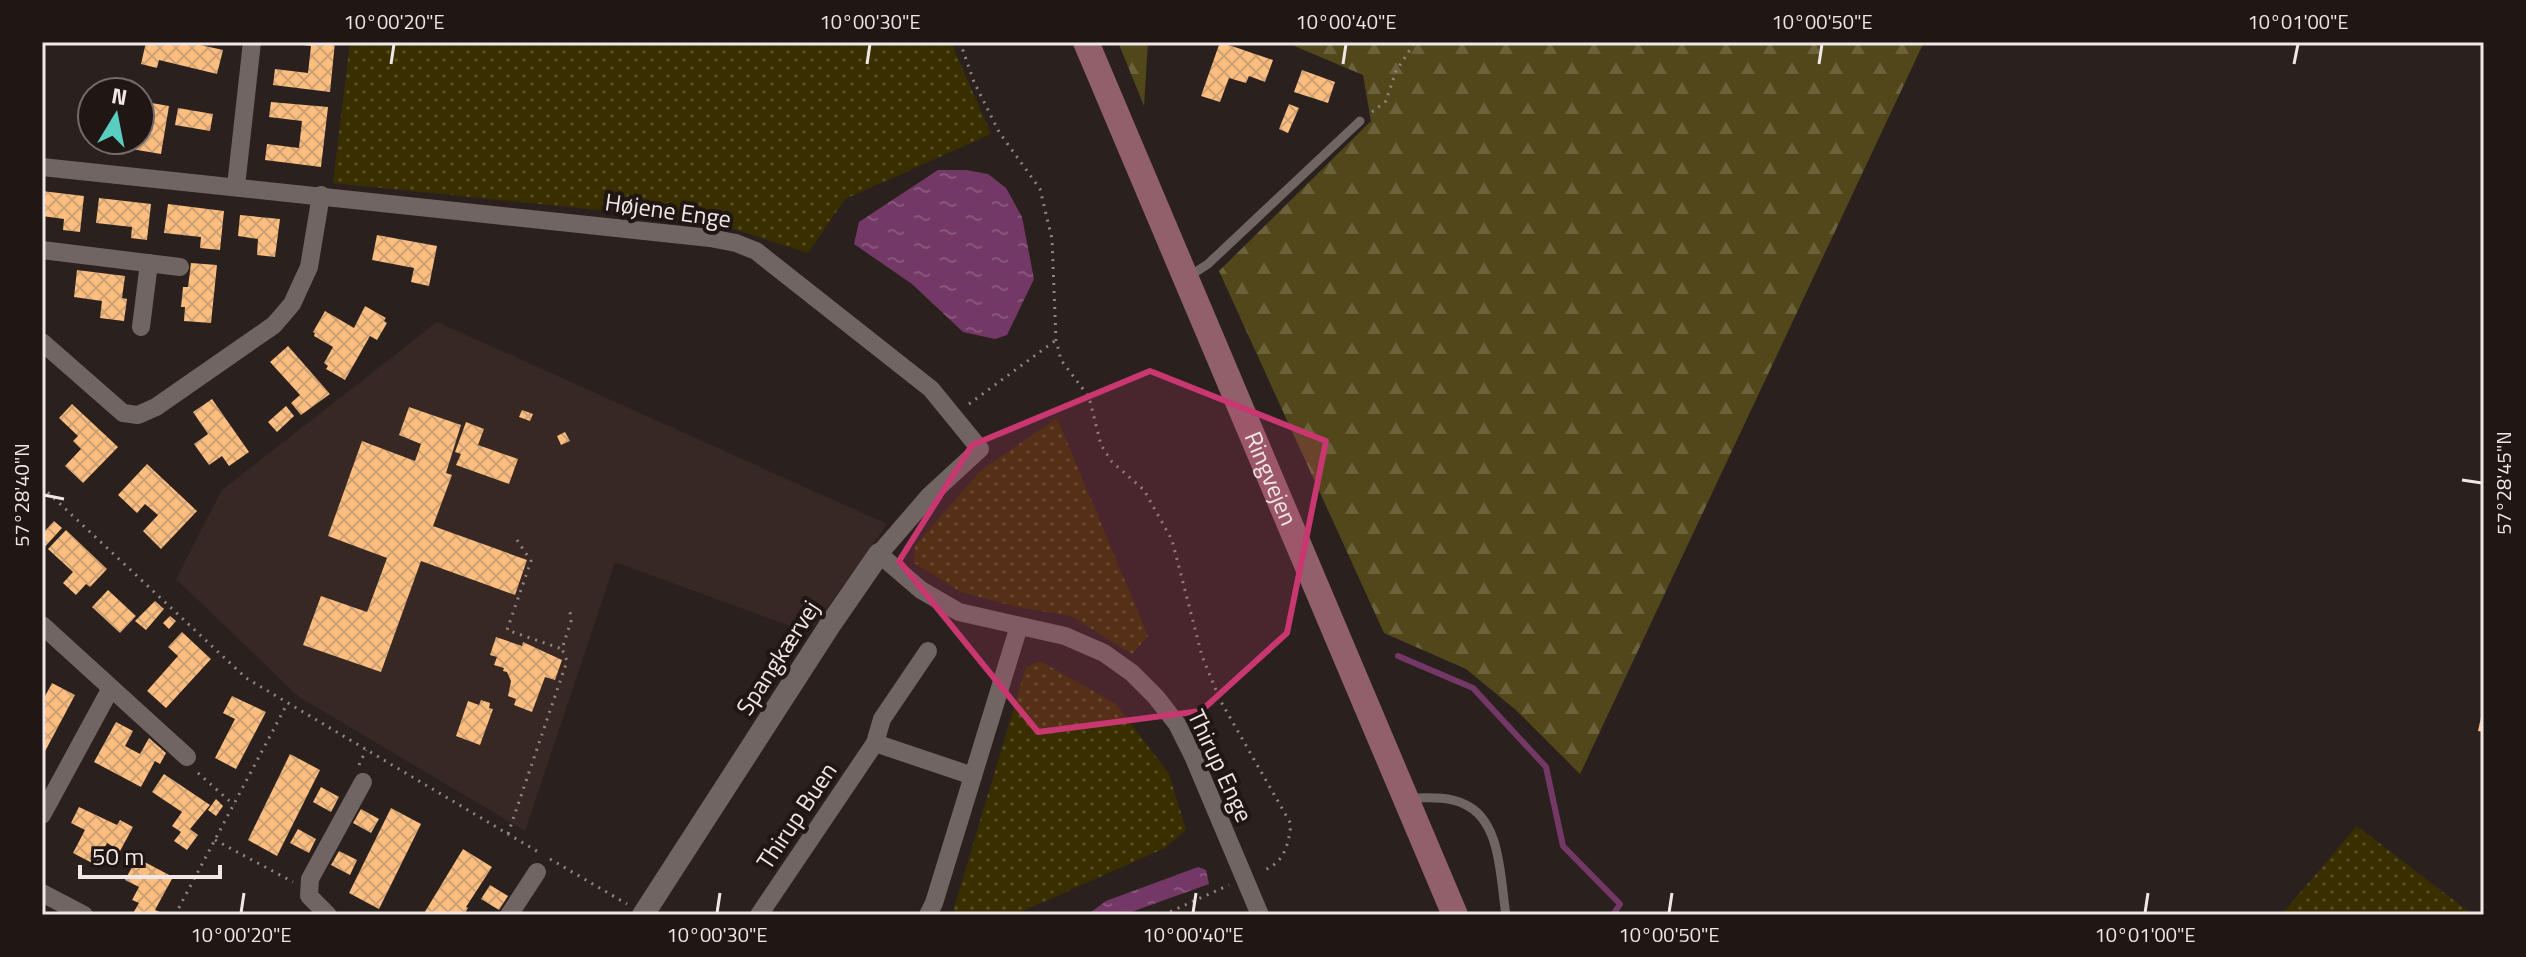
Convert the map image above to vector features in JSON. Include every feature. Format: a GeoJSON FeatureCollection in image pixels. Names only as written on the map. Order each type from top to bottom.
{"type":"FeatureCollection","features":[{"type":"Feature","properties":{"kind":"main road","name":"Ringvejen"},"geometry":{"type":"LineString","coordinates":[[1086,42],[1455,915]]}},
{"type":"Feature","properties":{"kind":"street"},"geometry":{"type":"LineString","coordinates":[[236,186],[252,42]]}},
{"type":"Feature","properties":{"kind":"street","name":"Højene Enge"},"geometry":{"type":"LineString","coordinates":[[42,167],[321,195],[736,243],[756,251],[931,389],[980,449]]}},
{"type":"Feature","properties":{"kind":"street"},"geometry":{"type":"LineString","coordinates":[[42,342],[123,413],[138,415],[156,407],[274,325],[292,304],[309,267],[321,195]]}},
{"type":"Feature","properties":{"kind":"street"},"geometry":{"type":"LineString","coordinates":[[42,250],[180,267]]}},
{"type":"Feature","properties":{"kind":"street"},"geometry":{"type":"LineString","coordinates":[[141,327],[149,263]]}},
{"type":"Feature","properties":{"kind":"street","name":"Spangkærvej"},"geometry":{"type":"LineString","coordinates":[[643,915],[879,554],[930,495],[980,449]]}},
{"type":"Feature","properties":{"kind":"street","name":"Thirup Enge"},"geometry":{"type":"LineString","coordinates":[[879,554],[921,590],[959,612],[1065,636],[1104,653],[1132,673],[1177,724],[1260,915]]}},
{"type":"Feature","properties":{"kind":"street"},"geometry":{"type":"LineString","coordinates":[[42,625],[187,757]]}},
{"type":"Feature","properties":{"kind":"street"},"geometry":{"type":"LineString","coordinates":[[928,915],[1019,626]]}},
{"type":"Feature","properties":{"kind":"street","name":"Thirup Buen"},"geometry":{"type":"LineString","coordinates":[[759,915],[875,743],[882,719],[928,651]]}},
{"type":"Feature","properties":{"kind":"street"},"geometry":{"type":"LineString","coordinates":[[42,815],[111,688]]}},
{"type":"Feature","properties":{"kind":"street"},"geometry":{"type":"LineString","coordinates":[[875,743],[973,776]]}},
{"type":"Feature","properties":{"kind":"street"},"geometry":{"type":"LineString","coordinates":[[328,915],[309,896],[310,879],[363,782]]}},
{"type":"Feature","properties":{"kind":"street"},"geometry":{"type":"LineString","coordinates":[[509,915],[537,872]]}},
{"type":"Feature","properties":{"kind":"street"},"geometry":{"type":"LineString","coordinates":[[42,893],[84,915]]}},
{"type":"Feature","properties":{"kind":"lane"},"geometry":{"type":"LineString","coordinates":[[1187,278],[1208,264],[1360,121]]}},
{"type":"Feature","properties":{"kind":"lane"},"geometry":{"type":"LineString","coordinates":[[1404,797],[1463,803],[1480,813],[1493,836],[1506,915]]}},
{"type":"Feature","properties":{"kind":"path"},"geometry":{"type":"LineString","coordinates":[[960,42],[974,82],[999,132],[1040,189],[1052,239],[1056,340],[1061,360],[1089,397],[1101,445],[1112,462],[1144,490],[1172,540],[1202,656],[1220,700],[1291,824],[1288,847],[1277,865],[1163,915]]}},
{"type":"Feature","properties":{"kind":"path"},"geometry":{"type":"LineString","coordinates":[[1360,121],[1386,101],[1396,71],[1415,42]]}},
{"type":"Feature","properties":{"kind":"path"},"geometry":{"type":"LineString","coordinates":[[954,415],[1056,340]]}},
{"type":"Feature","properties":{"kind":"path"},"geometry":{"type":"LineString","coordinates":[[42,487],[246,678],[643,915]]}},
{"type":"Feature","properties":{"kind":"path"},"geometry":{"type":"LineString","coordinates":[[517,540],[531,561],[507,630],[562,649]]}},
{"type":"Feature","properties":{"kind":"path"},"geometry":{"type":"LineString","coordinates":[[508,834],[567,661],[562,649],[571,621],[570,611]]}},
{"type":"Feature","properties":{"kind":"path"},"geometry":{"type":"LineString","coordinates":[[175,915],[287,704]]}},
{"type":"Feature","properties":{"kind":"path"},"geometry":{"type":"LineString","coordinates":[[187,757],[190,766],[234,805]]}},
{"type":"Feature","properties":{"kind":"path"},"geometry":{"type":"LineString","coordinates":[[215,840],[297,885],[309,888]]}},
{"type":"Feature","properties":{"kind":"highlighted area"},"geometry":{"type":"Polygon","coordinates":[[[1150,371],[1326,441],[1287,633],[1201,711],[1038,732],[899,561],[972,445],[1150,371]]]}},
{"type":"Feature","properties":{"kind":"shaded area"},"geometry":{"type":"Polygon","coordinates":[[[350,42],[951,42],[991,134],[845,199],[808,253],[709,221],[333,183],[350,42]]]}},
{"type":"Feature","properties":{"kind":"shaded area"},"geometry":{"type":"Polygon","coordinates":[[[437,322],[887,524],[809,633],[615,562],[525,831],[299,697],[176,579],[222,490],[437,322]]]}},
{"type":"Feature","properties":{"kind":"shaded area"},"geometry":{"type":"Polygon","coordinates":[[[1057,418],[1148,636],[1132,654],[1071,616],[1017,607],[961,592],[914,563],[915,546],[980,471],[1057,418]]]}},
{"type":"Feature","properties":{"kind":"shaded area"},"geometry":{"type":"Polygon","coordinates":[[[1040,661],[1116,704],[1169,774],[1186,830],[1165,848],[1014,915],[952,915],[1026,667],[1040,661]]]}},
{"type":"Feature","properties":{"kind":"shaded area"},"geometry":{"type":"Polygon","coordinates":[[[2357,826],[2473,915],[2281,915],[2357,826]]]}},
{"type":"Feature","properties":{"kind":"green space"},"geometry":{"type":"Polygon","coordinates":[[[1118,42],[1148,42],[1144,106],[1118,42]]]}},
{"type":"Feature","properties":{"kind":"green space"},"geometry":{"type":"Polygon","coordinates":[[[1285,42],[1924,42],[1580,774],[1516,710],[1466,669],[1384,633],[1219,271],[1371,121],[1363,75],[1285,42]]]}},
{"type":"Feature","properties":{"kind":"water"},"geometry":{"type":"Polygon","coordinates":[[[938,170],[988,174],[1006,188],[1022,217],[1034,279],[1007,335],[995,339],[963,332],[912,284],[854,244],[859,222],[938,170]]]}},
{"type":"Feature","properties":{"kind":"water"},"geometry":{"type":"Polygon","coordinates":[[[1198,867],[1206,870],[1209,884],[1123,915],[1087,915],[1106,901],[1198,867]]]}},
{"type":"Feature","properties":{"kind":"building"},"geometry":{"type":"Polygon","coordinates":[[[146,42],[187,42],[223,50],[217,74],[159,60],[157,68],[141,64],[146,42]]]}},
{"type":"Feature","properties":{"kind":"building"},"geometry":{"type":"Polygon","coordinates":[[[295,42],[335,42],[330,92],[273,85],[275,69],[308,73],[311,46],[295,42]]]}},
{"type":"Feature","properties":{"kind":"building"},"geometry":{"type":"Polygon","coordinates":[[[1220,42],[1273,60],[1265,82],[1249,76],[1246,83],[1229,78],[1220,102],[1201,96],[1220,42]]]}},
{"type":"Feature","properties":{"kind":"building"},"geometry":{"type":"Polygon","coordinates":[[[1302,70],[1335,82],[1328,103],[1294,92],[1302,70]]]}},
{"type":"Feature","properties":{"kind":"building"},"geometry":{"type":"Polygon","coordinates":[[[271,102],[328,107],[321,167],[265,160],[267,144],[299,148],[302,121],[269,117],[271,102]]]}},
{"type":"Feature","properties":{"kind":"building"},"geometry":{"type":"Polygon","coordinates":[[[156,104],[169,106],[161,154],[156,153],[156,104]]]}},
{"type":"Feature","properties":{"kind":"building"},"geometry":{"type":"Polygon","coordinates":[[[1289,104],[1299,108],[1288,133],[1279,129],[1289,104]]]}},
{"type":"Feature","properties":{"kind":"building"},"geometry":{"type":"Polygon","coordinates":[[[178,108],[213,114],[210,131],[175,125],[178,108]]]}},
{"type":"Feature","properties":{"kind":"building"},"geometry":{"type":"Polygon","coordinates":[[[42,191],[84,196],[80,232],[63,230],[64,219],[42,216],[42,191]]]}},
{"type":"Feature","properties":{"kind":"building"},"geometry":{"type":"Polygon","coordinates":[[[99,198],[151,204],[147,240],[131,238],[132,227],[96,223],[99,198]]]}},
{"type":"Feature","properties":{"kind":"building"},"geometry":{"type":"Polygon","coordinates":[[[168,204],[224,211],[220,250],[200,248],[201,237],[164,233],[168,204]]]}},
{"type":"Feature","properties":{"kind":"building"},"geometry":{"type":"Polygon","coordinates":[[[240,215],[280,219],[275,257],[257,255],[258,239],[238,236],[240,215]]]}},
{"type":"Feature","properties":{"kind":"building"},"geometry":{"type":"Polygon","coordinates":[[[377,235],[437,246],[429,286],[411,282],[414,268],[372,260],[377,235]]]}},
{"type":"Feature","properties":{"kind":"building"},"geometry":{"type":"Polygon","coordinates":[[[191,263],[217,265],[211,323],[184,321],[185,307],[181,307],[183,287],[188,287],[191,263]]]}},
{"type":"Feature","properties":{"kind":"building"},"geometry":{"type":"Polygon","coordinates":[[[77,270],[125,276],[122,298],[127,299],[124,321],[100,318],[102,301],[74,297],[77,270]]]}},
{"type":"Feature","properties":{"kind":"building"},"geometry":{"type":"Polygon","coordinates":[[[365,306],[386,318],[384,321],[387,323],[377,340],[370,336],[345,380],[326,369],[328,366],[324,363],[333,347],[314,336],[313,332],[325,311],[354,328],[365,306]]]}},
{"type":"Feature","properties":{"kind":"building"},"geometry":{"type":"Polygon","coordinates":[[[288,346],[330,394],[301,415],[291,403],[300,395],[270,362],[288,346]]]}},
{"type":"Feature","properties":{"kind":"building"},"geometry":{"type":"Polygon","coordinates":[[[212,399],[249,452],[229,466],[222,456],[209,465],[194,444],[208,434],[193,412],[212,399]]]}},
{"type":"Feature","properties":{"kind":"building"},"geometry":{"type":"Polygon","coordinates":[[[72,404],[118,447],[83,483],[65,466],[81,449],[73,441],[78,436],[59,418],[72,404]]]}},
{"type":"Feature","properties":{"kind":"building"},"geometry":{"type":"Polygon","coordinates":[[[286,406],[294,416],[277,432],[268,422],[286,406]]]}},
{"type":"Feature","properties":{"kind":"building"},"geometry":{"type":"Polygon","coordinates":[[[409,407],[461,425],[446,473],[452,475],[433,526],[527,560],[515,595],[421,561],[381,672],[303,645],[321,596],[367,612],[387,558],[328,536],[362,441],[415,461],[421,444],[399,435],[409,407]]]}},
{"type":"Feature","properties":{"kind":"building"},"geometry":{"type":"Polygon","coordinates":[[[522,410],[533,414],[530,421],[519,417],[522,410]]]}},
{"type":"Feature","properties":{"kind":"building"},"geometry":{"type":"Polygon","coordinates":[[[466,422],[484,429],[478,445],[518,459],[509,484],[456,465],[461,454],[455,452],[466,422]]]}},
{"type":"Feature","properties":{"kind":"building"},"geometry":{"type":"Polygon","coordinates":[[[565,432],[570,441],[561,445],[557,436],[565,432]]]}},
{"type":"Feature","properties":{"kind":"building"},"geometry":{"type":"Polygon","coordinates":[[[147,464],[197,511],[161,549],[143,531],[158,515],[145,504],[137,513],[118,495],[147,464]]]}},
{"type":"Feature","properties":{"kind":"building"},"geometry":{"type":"Polygon","coordinates":[[[54,521],[62,528],[42,550],[42,534],[54,521]]]}},
{"type":"Feature","properties":{"kind":"building"},"geometry":{"type":"Polygon","coordinates":[[[66,530],[107,569],[90,587],[86,584],[76,595],[63,583],[73,572],[48,549],[66,530]]]}},
{"type":"Feature","properties":{"kind":"building"},"geometry":{"type":"Polygon","coordinates":[[[108,590],[136,616],[120,633],[92,607],[108,590]]]}},
{"type":"Feature","properties":{"kind":"building"},"geometry":{"type":"Polygon","coordinates":[[[155,601],[164,609],[146,630],[135,621],[155,601]]]}},
{"type":"Feature","properties":{"kind":"building"},"geometry":{"type":"Polygon","coordinates":[[[170,616],[176,621],[169,629],[163,623],[170,616]]]}},
{"type":"Feature","properties":{"kind":"building"},"geometry":{"type":"Polygon","coordinates":[[[182,632],[211,659],[166,708],[147,691],[178,656],[168,647],[182,632]]]}},
{"type":"Feature","properties":{"kind":"building"},"geometry":{"type":"Polygon","coordinates":[[[496,637],[522,646],[523,642],[562,660],[555,680],[545,677],[532,712],[514,705],[516,699],[508,696],[511,681],[504,668],[494,665],[497,657],[490,655],[496,637]]]}},
{"type":"Feature","properties":{"kind":"building"},"geometry":{"type":"Polygon","coordinates":[[[52,683],[75,695],[42,757],[42,702],[52,683]]]}},
{"type":"Feature","properties":{"kind":"building"},"geometry":{"type":"Polygon","coordinates":[[[232,696],[266,712],[236,769],[215,758],[235,719],[223,713],[232,696]]]}},
{"type":"Feature","properties":{"kind":"building"},"geometry":{"type":"Polygon","coordinates":[[[481,700],[490,703],[489,708],[493,709],[480,745],[456,736],[468,701],[479,705],[481,700]]]}},
{"type":"Feature","properties":{"kind":"building"},"geometry":{"type":"Polygon","coordinates":[[[2484,708],[2484,732],[2478,731],[2484,708]]]}},
{"type":"Feature","properties":{"kind":"building"},"geometry":{"type":"Polygon","coordinates":[[[116,722],[133,731],[125,746],[140,754],[149,738],[166,753],[160,764],[155,761],[141,787],[94,762],[116,722]]]}},
{"type":"Feature","properties":{"kind":"building"},"geometry":{"type":"Polygon","coordinates":[[[290,754],[320,770],[277,856],[248,840],[290,754]]]}},
{"type":"Feature","properties":{"kind":"building"},"geometry":{"type":"Polygon","coordinates":[[[164,774],[210,805],[190,829],[198,835],[187,850],[174,841],[181,832],[172,826],[182,812],[152,792],[164,774]]]}},
{"type":"Feature","properties":{"kind":"building"},"geometry":{"type":"Polygon","coordinates":[[[321,787],[339,797],[331,812],[313,802],[321,787]]]}},
{"type":"Feature","properties":{"kind":"building"},"geometry":{"type":"Polygon","coordinates":[[[216,799],[223,806],[216,816],[208,810],[216,799]]]}},
{"type":"Feature","properties":{"kind":"building"},"geometry":{"type":"Polygon","coordinates":[[[79,807],[117,825],[120,820],[133,827],[120,851],[107,843],[96,865],[73,853],[85,830],[71,823],[79,807]]]}},
{"type":"Feature","properties":{"kind":"building"},"geometry":{"type":"Polygon","coordinates":[[[391,808],[421,824],[379,909],[349,893],[391,808]]]}},
{"type":"Feature","properties":{"kind":"building"},"geometry":{"type":"Polygon","coordinates":[[[361,809],[379,819],[371,833],[353,823],[361,809]]]}},
{"type":"Feature","properties":{"kind":"building"},"geometry":{"type":"Polygon","coordinates":[[[298,829],[316,839],[309,853],[290,843],[298,829]]]}},
{"type":"Feature","properties":{"kind":"building"},"geometry":{"type":"Polygon","coordinates":[[[463,849],[492,867],[464,915],[423,915],[463,849]]]}},
{"type":"Feature","properties":{"kind":"building"},"geometry":{"type":"Polygon","coordinates":[[[339,851],[357,860],[350,875],[331,865],[339,851]]]}},
{"type":"Feature","properties":{"kind":"building"},"geometry":{"type":"Polygon","coordinates":[[[137,858],[173,877],[155,910],[160,912],[158,915],[132,915],[139,903],[132,900],[139,887],[125,880],[137,858]]]}},
{"type":"Feature","properties":{"kind":"building"},"geometry":{"type":"Polygon","coordinates":[[[490,885],[508,896],[499,910],[481,899],[490,885]]]}},
{"type":"Feature","properties":{"kind":"waterway"},"geometry":{"type":"LineString","coordinates":[[1398,656],[1473,688],[1546,767],[1563,846],[1620,904],[1613,915]]}}]}
